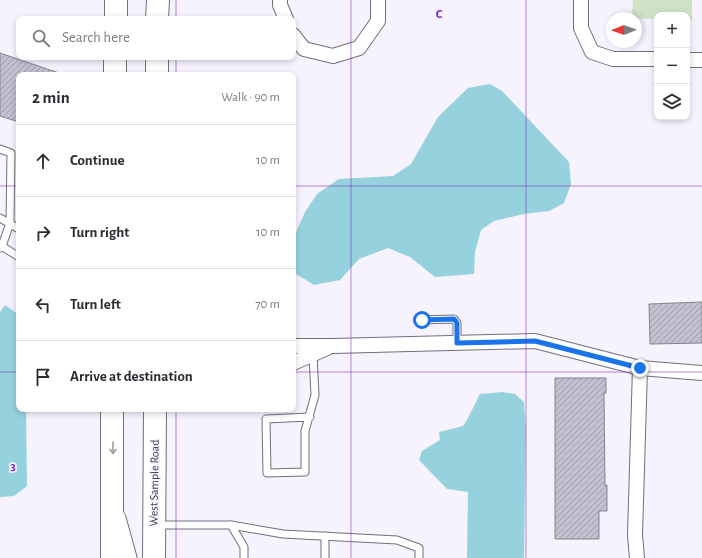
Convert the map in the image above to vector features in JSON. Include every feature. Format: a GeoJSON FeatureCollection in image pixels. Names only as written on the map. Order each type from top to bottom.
{"type":"FeatureCollection","features":[{"type":"Feature","properties":{"kind":"main road"},"geometry":{"type":"LineString","coordinates":[[116,0],[116,16]]}},
{"type":"Feature","properties":{"kind":"main road"},"geometry":{"type":"LineString","coordinates":[[157,16],[158,0]]}},
{"type":"Feature","properties":{"kind":"main road"},"geometry":{"type":"LineString","coordinates":[[115,60],[115,72]]}},
{"type":"Feature","properties":{"kind":"main road"},"geometry":{"type":"LineString","coordinates":[[156,72],[157,60]]}},
{"type":"Feature","properties":{"kind":"main road"},"geometry":{"type":"LineString","coordinates":[[112,412],[112,558]]}},
{"type":"Feature","properties":{"kind":"main road","name":"West Sample Road"},"geometry":{"type":"LineString","coordinates":[[154,558],[153,525],[156,412]]}},
{"type":"Feature","properties":{"kind":"street"},"geometry":{"type":"LineString","coordinates":[[280,0],[280,5],[285,16]]}},
{"type":"Feature","properties":{"kind":"street"},"geometry":{"type":"LineString","coordinates":[[296,39],[304,49],[332,56],[359,48],[378,21],[378,0]]}},
{"type":"Feature","properties":{"kind":"street"},"geometry":{"type":"LineString","coordinates":[[581,0],[581,28],[592,52],[613,59],[654,59]]}},
{"type":"Feature","properties":{"kind":"street"},"geometry":{"type":"LineString","coordinates":[[690,60],[702,60]]}},
{"type":"Feature","properties":{"kind":"street"},"geometry":{"type":"LineString","coordinates":[[296,346],[535,341],[640,368],[702,373]]}},
{"type":"Feature","properties":{"kind":"street"},"geometry":{"type":"LineString","coordinates":[[296,362],[332,346]]}},
{"type":"Feature","properties":{"kind":"street"},"geometry":{"type":"LineString","coordinates":[[637,558],[635,535],[640,368]]}},
{"type":"Feature","properties":{"kind":"street"},"geometry":{"type":"LineString","coordinates":[[113,500],[128,558]]}},
{"type":"Feature","properties":{"kind":"lane"},"geometry":{"type":"LineString","coordinates":[[0,149],[11,153],[10,223],[1,246],[16,254]]}},
{"type":"Feature","properties":{"kind":"lane"},"geometry":{"type":"LineString","coordinates":[[0,218],[16,227]]}},
{"type":"Feature","properties":{"kind":"lane"},"geometry":{"type":"LineString","coordinates":[[422,320],[454,319],[457,323],[457,343]]}},
{"type":"Feature","properties":{"kind":"lane"},"geometry":{"type":"LineString","coordinates":[[310,417],[266,419],[267,473],[306,472],[305,431],[310,417],[315,395],[313,355]]}},
{"type":"Feature","properties":{"kind":"lane"},"geometry":{"type":"LineString","coordinates":[[153,525],[231,524],[283,534],[397,540],[419,548],[419,558]]}},
{"type":"Feature","properties":{"kind":"lane"},"geometry":{"type":"LineString","coordinates":[[231,524],[244,547],[244,558]]}},
{"type":"Feature","properties":{"kind":"lane"},"geometry":{"type":"LineString","coordinates":[[325,536],[325,558]]}},
{"type":"Feature","properties":{"kind":"green space"},"geometry":{"type":"Polygon","coordinates":[[[633,0],[692,0],[692,20],[690,20],[690,12],[654,12],[654,19],[642,18],[642,12],[632,12],[633,0]]]}},
{"type":"Feature","properties":{"kind":"water"},"geometry":{"type":"Polygon","coordinates":[[[490,84],[502,91],[569,162],[571,184],[564,203],[549,211],[524,214],[494,221],[481,230],[475,252],[474,274],[435,277],[410,257],[388,248],[359,259],[340,280],[314,285],[296,274],[296,232],[305,212],[317,194],[339,179],[393,176],[411,164],[438,117],[468,88],[490,84]]]}},
{"type":"Feature","properties":{"kind":"water"},"geometry":{"type":"Polygon","coordinates":[[[5,305],[16,313],[16,412],[26,412],[27,486],[14,496],[0,497],[0,312],[5,305]]]}},
{"type":"Feature","properties":{"kind":"water"},"geometry":{"type":"Polygon","coordinates":[[[502,392],[515,394],[524,402],[526,429],[524,558],[467,558],[468,492],[447,489],[419,460],[422,451],[440,440],[439,432],[463,426],[480,394],[502,392]]]}},
{"type":"Feature","properties":{"kind":"building"},"geometry":{"type":"Polygon","coordinates":[[[0,53],[16,58],[16,60],[21,60],[56,72],[16,72],[16,121],[0,116],[0,53]]]}},
{"type":"Feature","properties":{"kind":"building"},"geometry":{"type":"Polygon","coordinates":[[[702,302],[702,343],[650,344],[649,304],[702,302]]]}},
{"type":"Feature","properties":{"kind":"building"},"geometry":{"type":"Polygon","coordinates":[[[555,378],[606,378],[606,393],[604,393],[605,485],[607,485],[607,511],[599,511],[599,539],[555,539],[555,378]]]}},
{"type":"Feature","properties":{"kind":"route"},"geometry":{"type":"LineString","coordinates":[[422,320],[454,319],[457,323],[457,343],[535,341],[640,368]]}}]}
